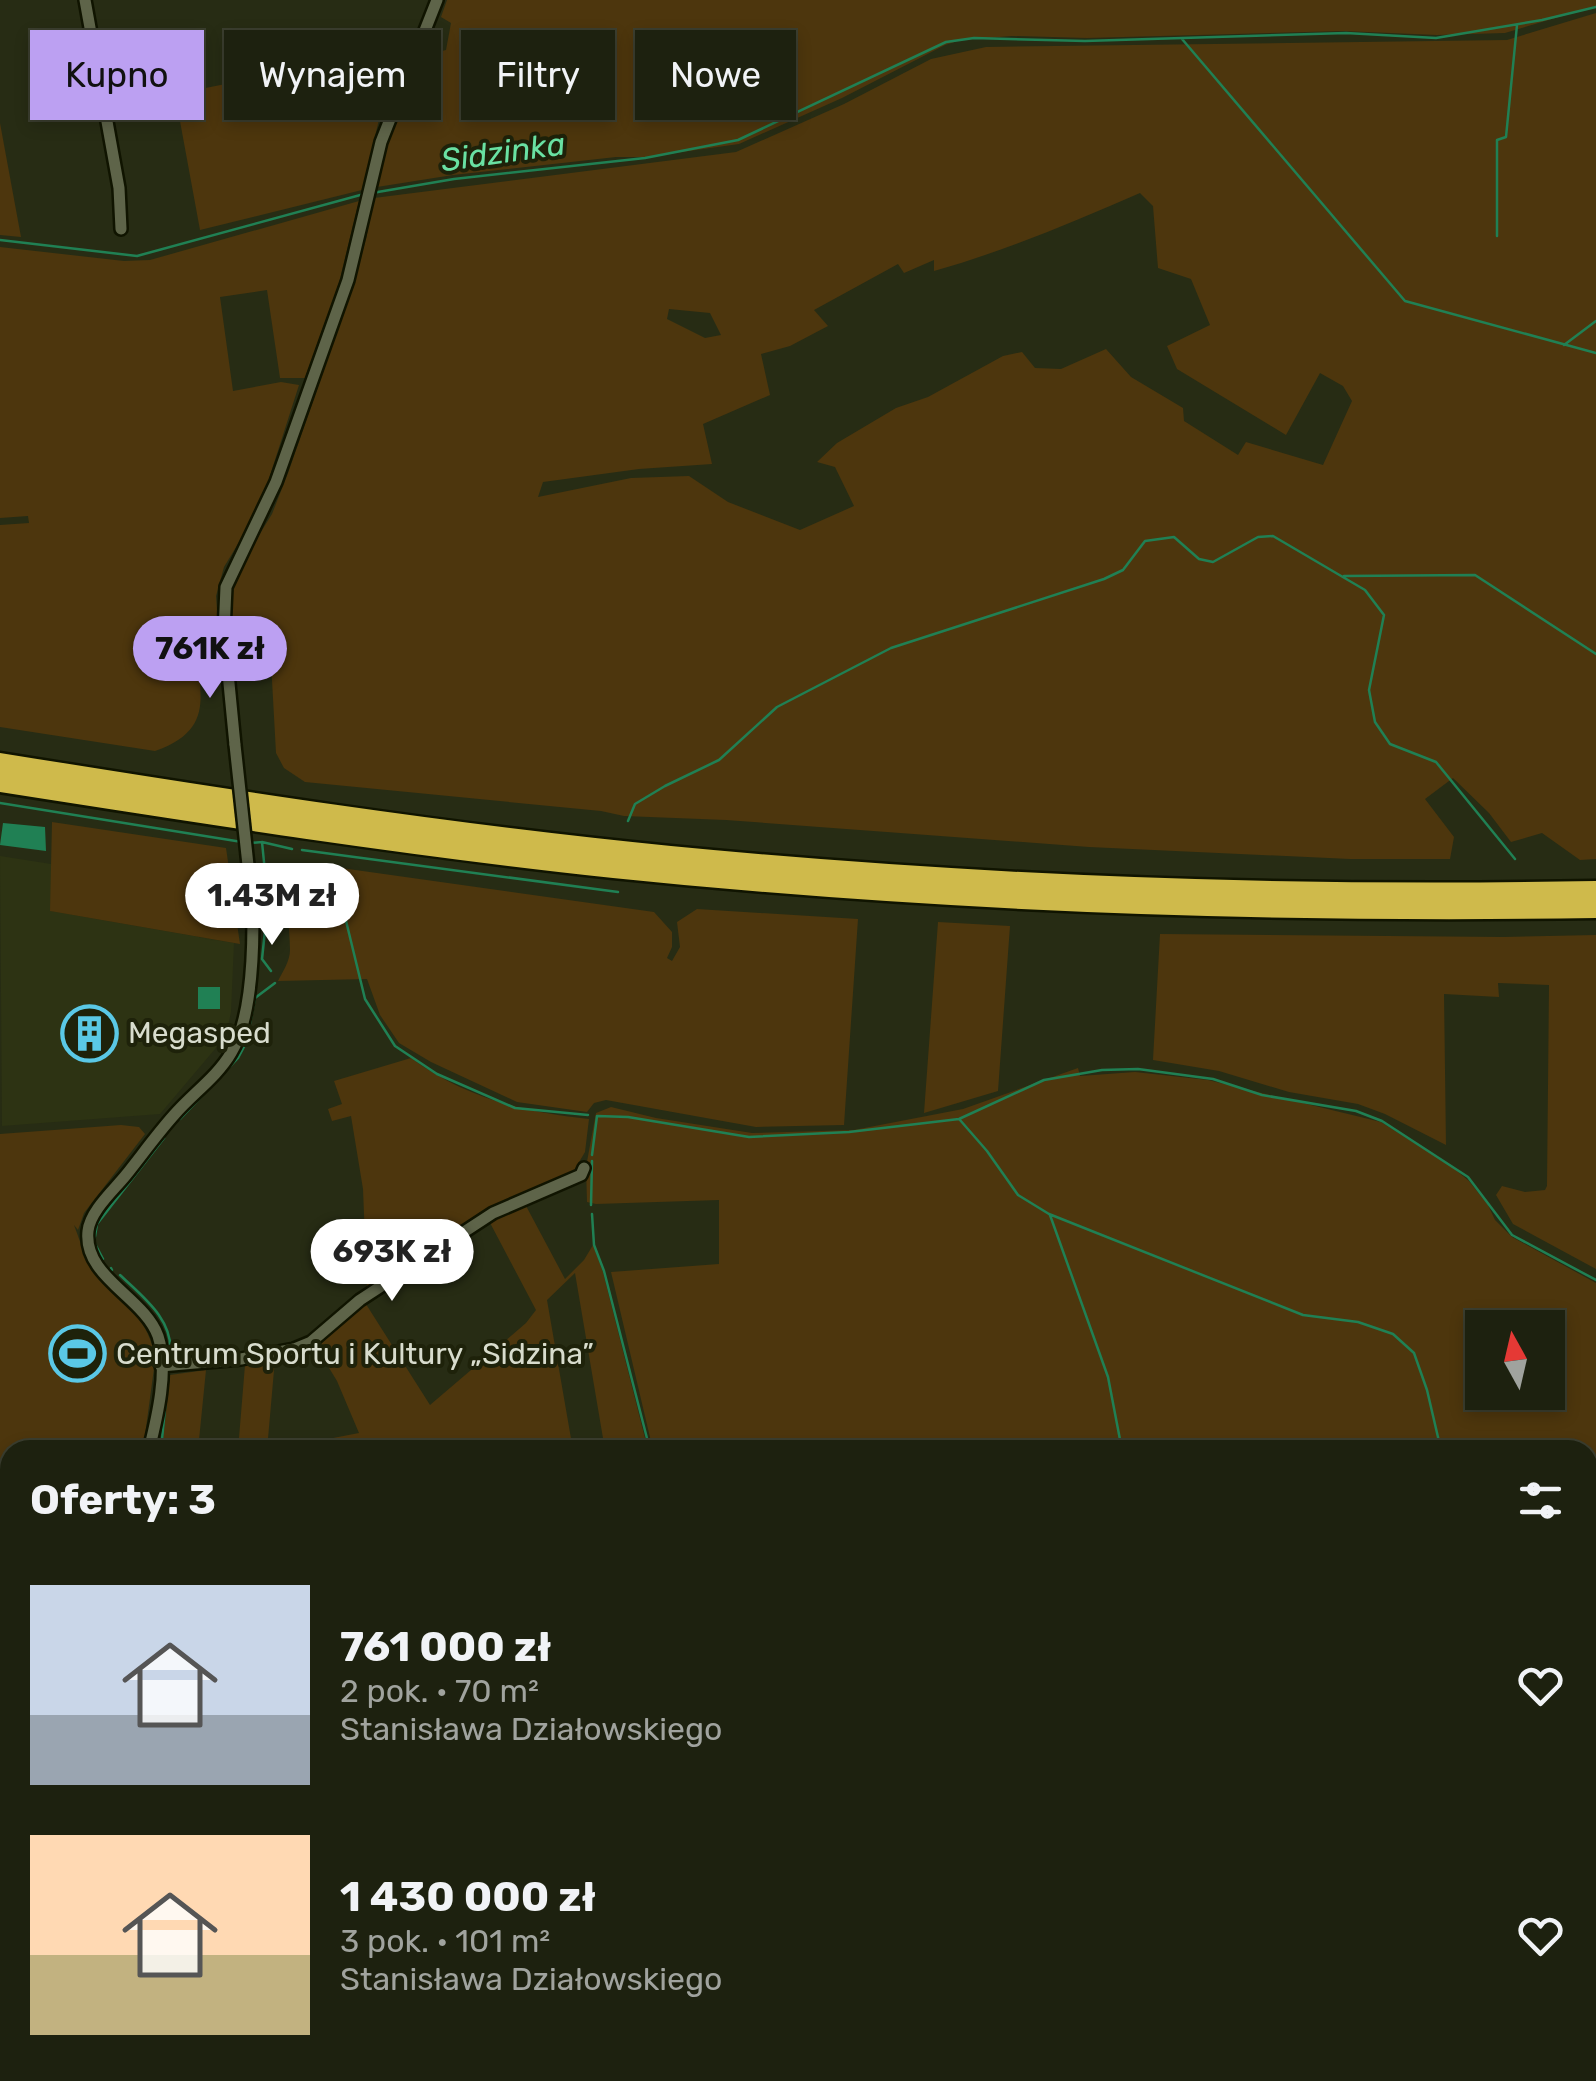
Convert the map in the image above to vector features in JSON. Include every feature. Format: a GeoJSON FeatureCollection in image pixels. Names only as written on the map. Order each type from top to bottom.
{"type":"FeatureCollection","features":[{"type":"Feature","properties":{"kind":"highway"},"geometry":{"type":"LineString","coordinates":[[0,764],[436,829],[840,871],[1247,890],[1596,891]]}},
{"type":"Feature","properties":{"kind":"highway"},"geometry":{"type":"LineString","coordinates":[[0,782],[433,847],[839,888],[1212,907],[1596,908]]}},
{"type":"Feature","properties":{"kind":"street"},"geometry":{"type":"LineString","coordinates":[[85,0],[119,188],[122,229]]}},
{"type":"Feature","properties":{"kind":"street"},"geometry":{"type":"LineString","coordinates":[[150,1440],[161,1366],[160,1342],[153,1324],[135,1300],[100,1268],[90,1249],[88,1229],[96,1213],[160,1131],[224,1065],[238,1040],[250,977],[253,910],[224,632],[226,587],[276,482],[348,280],[391,114],[437,0]]}},
{"type":"Feature","properties":{"kind":"street"},"geometry":{"type":"LineString","coordinates":[[161,1366],[241,1360],[311,1342],[360,1300],[493,1213],[582,1174],[584,1168]]}},
{"type":"Feature","properties":{"kind":"shaded area"},"geometry":{"type":"Polygon","coordinates":[[[447,0],[1596,0],[1596,6],[1505,33],[1343,31],[961,40],[796,119],[796,30],[635,30],[635,120],[793,120],[739,144],[377,187],[392,120],[441,120],[441,51],[446,50],[451,23],[441,17],[447,0]]]}},
{"type":"Feature","properties":{"kind":"shaded area"},"geometry":{"type":"Polygon","coordinates":[[[1596,13],[1596,859],[1580,860],[1542,833],[1511,842],[1489,813],[1453,778],[1425,799],[1454,837],[1450,859],[1350,859],[1089,847],[624,816],[305,782],[284,768],[276,753],[271,662],[233,647],[229,641],[231,588],[235,574],[272,514],[288,473],[353,286],[374,198],[736,152],[844,104],[931,59],[986,47],[1507,40],[1596,13]],[[1140,193],[1013,245],[934,271],[934,260],[904,273],[898,264],[814,310],[828,326],[790,346],[761,354],[770,395],[703,424],[712,464],[543,482],[538,497],[631,478],[689,476],[728,502],[800,530],[854,506],[835,467],[817,462],[837,443],[896,408],[928,397],[1003,356],[1022,352],[1035,368],[1061,369],[1106,349],[1131,377],[1183,408],[1184,421],[1238,455],[1246,442],[1323,465],[1352,401],[1343,386],[1320,373],[1286,435],[1177,369],[1167,346],[1210,325],[1191,279],[1158,268],[1153,206],[1140,193]],[[669,309],[667,319],[705,338],[721,335],[710,313],[669,309]]]}},
{"type":"Feature","properties":{"kind":"shaded area"},"geometry":{"type":"Polygon","coordinates":[[[224,84],[224,120],[379,120],[362,190],[200,230],[180,120],[204,120],[204,88],[224,84]]]}},
{"type":"Feature","properties":{"kind":"shaded area"},"geometry":{"type":"Polygon","coordinates":[[[0,123],[21,237],[0,235],[0,123]]]}},
{"type":"Feature","properties":{"kind":"shaded area"},"geometry":{"type":"Polygon","coordinates":[[[359,201],[339,283],[305,378],[280,378],[267,290],[220,297],[233,391],[281,382],[299,385],[266,488],[224,567],[216,596],[218,625],[205,638],[199,654],[200,706],[195,723],[181,738],[155,751],[0,727],[0,525],[29,523],[28,516],[0,518],[0,247],[124,261],[150,260],[359,201]]]}},
{"type":"Feature","properties":{"kind":"shaded area"},"geometry":{"type":"Polygon","coordinates":[[[52,822],[226,848],[240,944],[50,911],[52,822]]]}},
{"type":"Feature","properties":{"kind":"shaded area"},"geometry":{"type":"Polygon","coordinates":[[[3,823],[45,827],[46,851],[0,845],[3,823]]]}},
{"type":"Feature","properties":{"kind":"shaded area"},"geometry":{"type":"Polygon","coordinates":[[[0,856],[51,864],[51,911],[234,943],[226,1036],[160,1114],[2,1126],[0,856]]]}},
{"type":"Feature","properties":{"kind":"shaded area"},"geometry":{"type":"Polygon","coordinates":[[[320,865],[654,912],[672,932],[667,958],[672,961],[680,947],[677,922],[697,909],[858,919],[844,1125],[756,1127],[606,1100],[594,1103],[587,1112],[517,1102],[431,1062],[399,1043],[380,1015],[367,979],[278,981],[290,954],[288,912],[292,890],[297,880],[320,865]]]}},
{"type":"Feature","properties":{"kind":"shaded area"},"geometry":{"type":"Polygon","coordinates":[[[938,922],[1010,926],[998,1091],[924,1113],[938,922]]]}},
{"type":"Feature","properties":{"kind":"shaded area"},"geometry":{"type":"Polygon","coordinates":[[[1160,934],[1596,935],[1596,1269],[1513,1224],[1496,1195],[1502,1186],[1525,1192],[1545,1190],[1547,1186],[1549,985],[1498,983],[1499,997],[1444,994],[1446,1145],[1358,1104],[1289,1092],[1219,1071],[1153,1060],[1160,934]]]}},
{"type":"Feature","properties":{"kind":"shaded area"},"geometry":{"type":"Polygon","coordinates":[[[198,987],[220,987],[220,1009],[198,1009],[198,987]]]}},
{"type":"Feature","properties":{"kind":"shaded area"},"geometry":{"type":"Polygon","coordinates":[[[411,1058],[452,1083],[496,1101],[589,1119],[585,1152],[572,1174],[367,1289],[363,1189],[351,1116],[332,1121],[328,1109],[342,1104],[334,1081],[411,1058]]]}},
{"type":"Feature","properties":{"kind":"shaded area"},"geometry":{"type":"Polygon","coordinates":[[[1078,1068],[1080,1076],[1135,1072],[1208,1080],[1381,1122],[1469,1181],[1495,1220],[1512,1237],[1596,1283],[1596,1440],[651,1440],[611,1272],[719,1264],[719,1200],[587,1202],[586,1167],[596,1113],[611,1107],[752,1133],[854,1130],[963,1109],[1078,1068]]]}},
{"type":"Feature","properties":{"kind":"shaded area","name":"Centrum Sportu i Kultury „Sidzina”"},"geometry":{"type":"Polygon","coordinates":[[[121,1125],[139,1127],[145,1134],[84,1213],[78,1230],[74,1225],[86,1255],[137,1316],[152,1344],[155,1361],[144,1440],[0,1440],[0,1134],[121,1125]]]}},
{"type":"Feature","properties":{"kind":"shaded area"},"geometry":{"type":"Polygon","coordinates":[[[525,1204],[565,1279],[593,1245],[645,1440],[603,1440],[575,1273],[547,1300],[571,1440],[323,1440],[359,1433],[337,1381],[317,1348],[364,1301],[430,1405],[526,1323],[536,1310],[488,1219],[525,1204]]]}},
{"type":"Feature","properties":{"kind":"shaded area"},"geometry":{"type":"Polygon","coordinates":[[[275,1359],[268,1440],[239,1440],[245,1365],[275,1359]]]}},
{"type":"Feature","properties":{"kind":"shaded area"},"geometry":{"type":"Polygon","coordinates":[[[206,1370],[199,1440],[163,1440],[170,1375],[206,1370]]]}},
{"type":"Feature","properties":{"kind":"waterway","name":"Sidzinka"},"geometry":{"type":"LineString","coordinates":[[372,193],[454,179],[645,158],[738,140],[946,42],[974,38],[1085,41],[1346,33],[1436,38],[1596,7]]}},
{"type":"Feature","properties":{"kind":"waterway"},"geometry":{"type":"LineString","coordinates":[[1497,236],[1497,140],[1506,137],[1517,25]]}},
{"type":"Feature","properties":{"kind":"waterway"},"geometry":{"type":"LineString","coordinates":[[1182,39],[1405,301],[1596,353]]}},
{"type":"Feature","properties":{"kind":"waterway","name":"Sidzinka"},"geometry":{"type":"LineString","coordinates":[[0,240],[137,256],[364,194]]}},
{"type":"Feature","properties":{"kind":"waterway"},"geometry":{"type":"LineString","coordinates":[[1564,345],[1596,321]]}},
{"type":"Feature","properties":{"kind":"waterway"},"geometry":{"type":"LineString","coordinates":[[628,821],[635,804],[719,760],[777,707],[891,648],[1104,579],[1123,570],[1145,541],[1174,537],[1199,559],[1213,562],[1258,537],[1273,536],[1365,590],[1384,615],[1369,690],[1375,722],[1390,744],[1436,762],[1515,859]]}},
{"type":"Feature","properties":{"kind":"waterway"},"geometry":{"type":"LineString","coordinates":[[1344,576],[1475,575],[1596,654]]}},
{"type":"Feature","properties":{"kind":"waterway"},"geometry":{"type":"LineString","coordinates":[[0,803],[242,842]]}},
{"type":"Feature","properties":{"kind":"waterway"},"geometry":{"type":"LineString","coordinates":[[262,842],[268,902],[262,959],[271,971]]}},
{"type":"Feature","properties":{"kind":"waterway"},"geometry":{"type":"LineString","coordinates":[[250,843],[292,849]]}},
{"type":"Feature","properties":{"kind":"waterway"},"geometry":{"type":"LineString","coordinates":[[302,850],[618,892]]}},
{"type":"Feature","properties":{"kind":"waterway"},"geometry":{"type":"LineString","coordinates":[[339,873],[338,888],[365,999],[395,1046],[437,1074],[515,1108],[588,1115]]}},
{"type":"Feature","properties":{"kind":"waterway"},"geometry":{"type":"LineString","coordinates":[[180,1119],[238,1058],[246,1043],[255,998],[275,983]]}},
{"type":"Feature","properties":{"kind":"waterway"},"geometry":{"type":"LineString","coordinates":[[592,1155],[597,1116],[628,1117],[749,1137],[849,1132],[959,1119],[1044,1080],[1102,1070],[1138,1069],[1213,1079],[1262,1095],[1356,1111],[1382,1121],[1468,1177],[1512,1235],[1596,1280]]}},
{"type":"Feature","properties":{"kind":"waterway"},"geometry":{"type":"LineString","coordinates":[[960,1120],[1018,1195],[1049,1214],[1303,1315],[1358,1322],[1393,1334],[1414,1353],[1439,1440]]}},
{"type":"Feature","properties":{"kind":"waterway"},"geometry":{"type":"LineString","coordinates":[[103,1259],[94,1242],[97,1224],[164,1138]]}},
{"type":"Feature","properties":{"kind":"waterway"},"geometry":{"type":"LineString","coordinates":[[591,1205],[592,1161]]}},
{"type":"Feature","properties":{"kind":"waterway"},"geometry":{"type":"LineString","coordinates":[[592,1214],[594,1245],[647,1440]]}},
{"type":"Feature","properties":{"kind":"waterway"},"geometry":{"type":"LineString","coordinates":[[1050,1215],[1108,1377],[1120,1440]]}},
{"type":"Feature","properties":{"kind":"waterway"},"geometry":{"type":"LineString","coordinates":[[120,1275],[162,1320],[170,1354]]}},
{"type":"Feature","properties":{"kind":"waterway"},"geometry":{"type":"LineString","coordinates":[[162,1440],[168,1377]]}},
{"type":"Feature","properties":{"kind":"place","name":"Megasped"},"geometry":{"type":"Point","coordinates":[89,1033]}},
{"type":"Feature","properties":{"kind":"place","name":"Centrum Sportu i Kultury „Sidzina”"},"geometry":{"type":"Point","coordinates":[77,1354]}}]}
